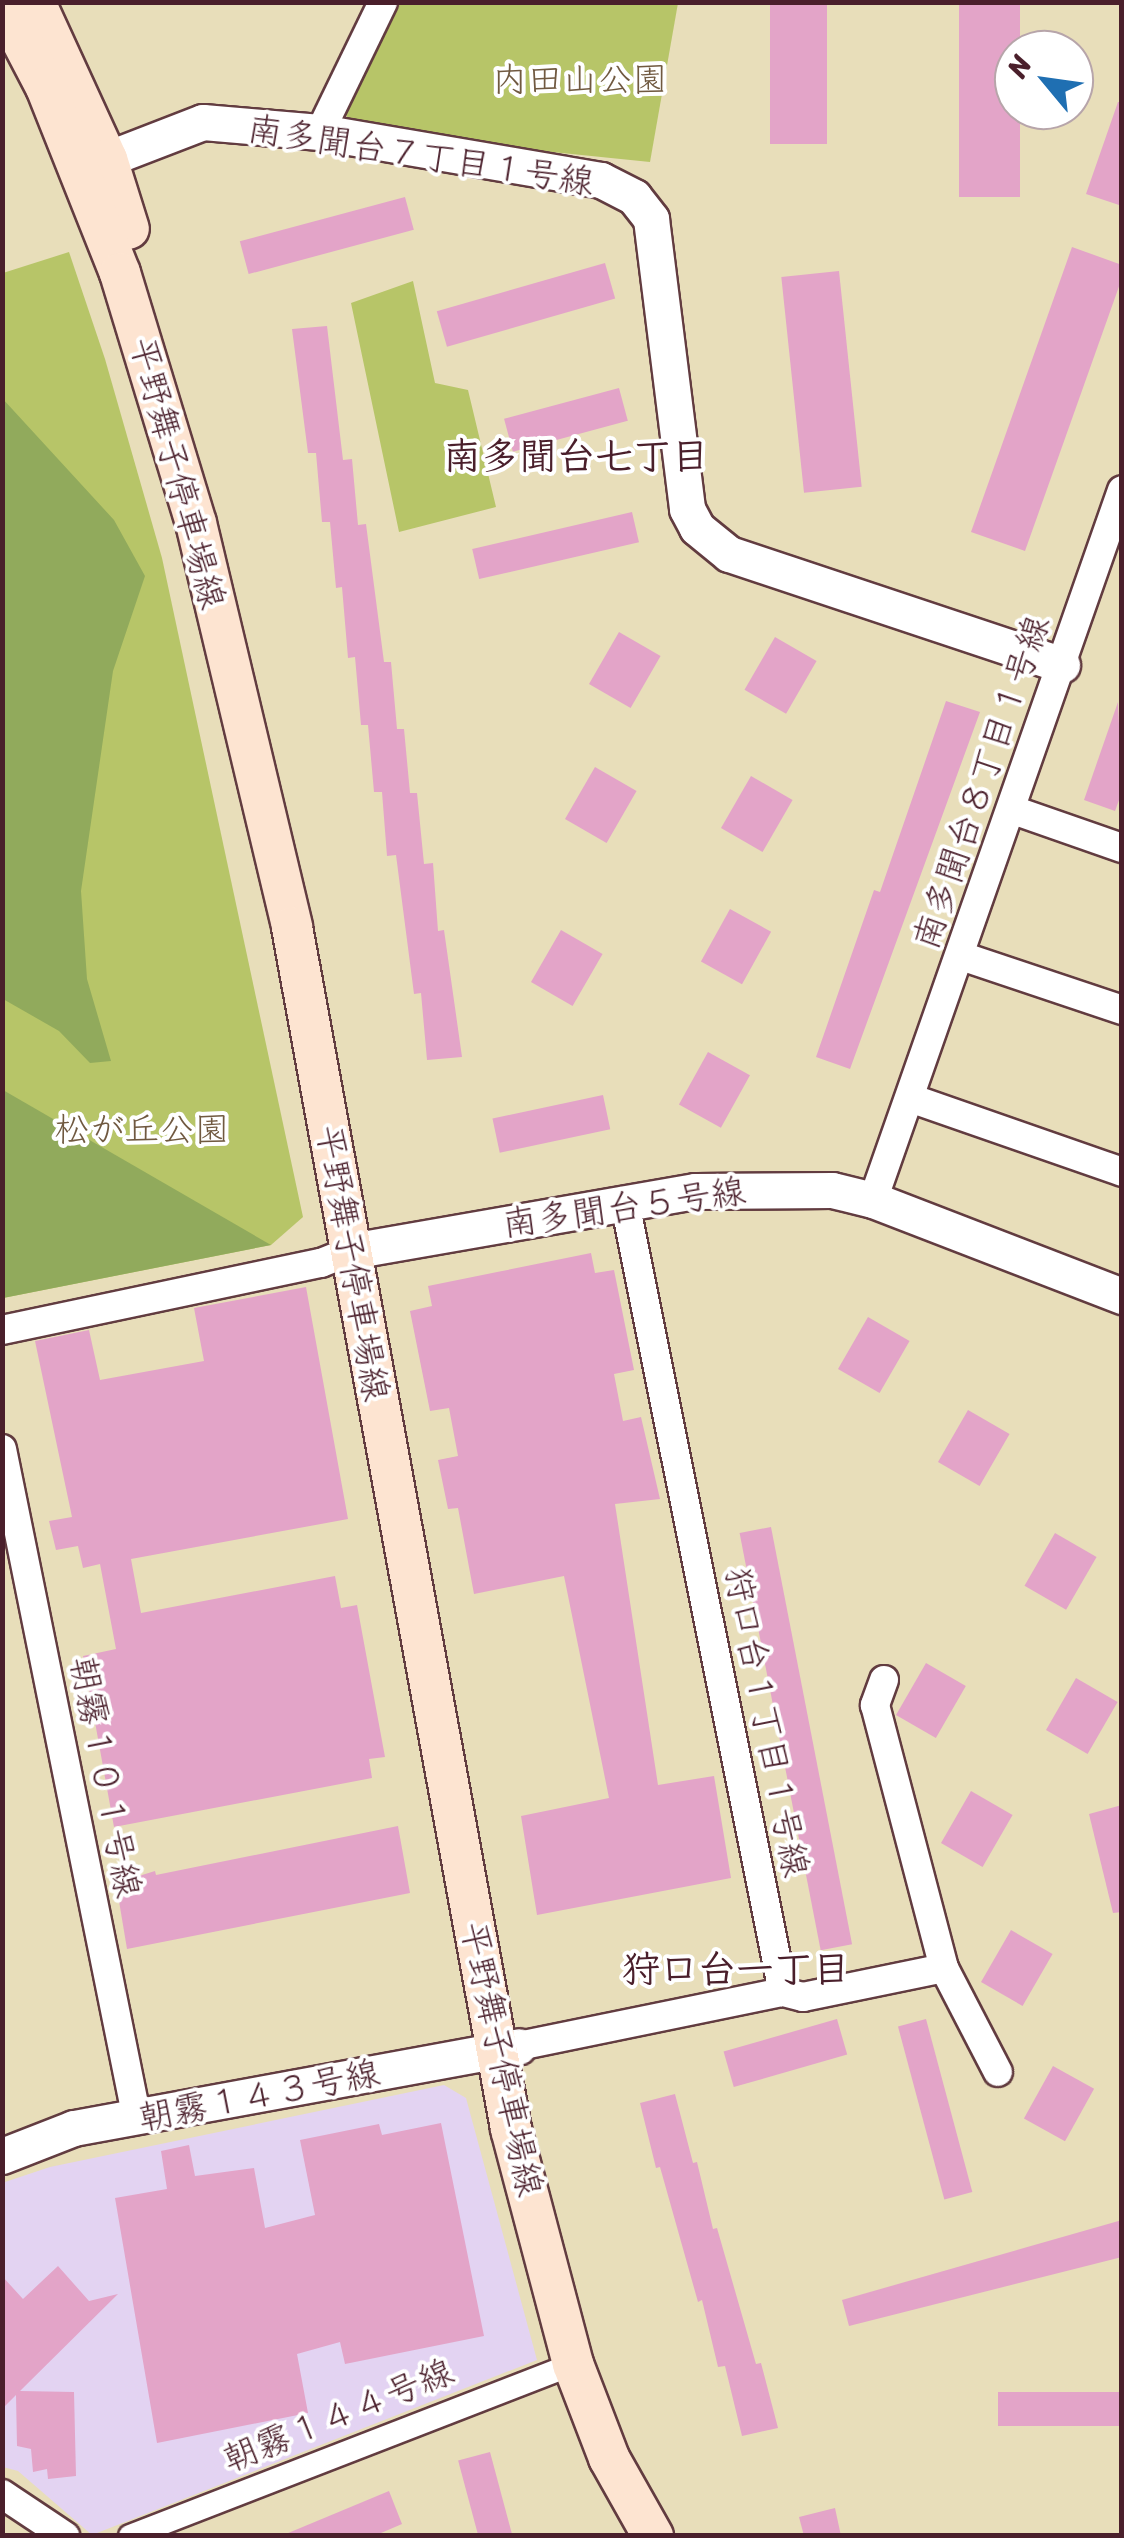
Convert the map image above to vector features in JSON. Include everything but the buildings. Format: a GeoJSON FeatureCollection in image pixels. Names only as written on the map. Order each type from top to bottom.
{"type":"FeatureCollection","features":[{"type":"Feature","properties":{"kind":"main road","name":"平野舞子停車場線"},"geometry":{"type":"LineString","coordinates":[[35,2],[200,458],[363,1248],[508,2047],[566,2279],[611,2425],[672,2536]]}},
{"type":"Feature","properties":{"kind":"main road","name":"平野舞子停車場線"},"geometry":{"type":"LineString","coordinates":[[2,3],[46,87],[95,167]]}},
{"type":"Feature","properties":{"kind":"main road","name":"平野舞子停車場線"},"geometry":{"type":"LineString","coordinates":[[508,2047],[511,2128],[573,2364],[609,2458],[654,2536]]}},
{"type":"Feature","properties":{"kind":"street"},"geometry":{"type":"LineString","coordinates":[[320,132],[383,2]]}},
{"type":"Feature","properties":{"kind":"street","name":"南多聞台７丁目１号線"},"geometry":{"type":"LineString","coordinates":[[95,167],[203,122],[320,132],[601,180],[634,197],[651,219],[687,509],[697,528],[729,554],[1062,665]]}},
{"type":"Feature","properties":{"kind":"street","name":"南多聞台８丁目１号線"},"geometry":{"type":"LineString","coordinates":[[873,1200],[1013,810],[1122,490]]}},
{"type":"Feature","properties":{"kind":"street"},"geometry":{"type":"LineString","coordinates":[[1013,810],[1122,848]]}},
{"type":"Feature","properties":{"kind":"street"},"geometry":{"type":"LineString","coordinates":[[961,956],[1122,1010]]}},
{"type":"Feature","properties":{"kind":"street"},"geometry":{"type":"LineString","coordinates":[[910,1098],[1122,1172]]}},
{"type":"Feature","properties":{"kind":"street","name":"南多聞台５号線"},"geometry":{"type":"LineString","coordinates":[[363,1248],[695,1191],[832,1190],[873,1200],[1122,1296]]}},
{"type":"Feature","properties":{"kind":"street","name":"狩口台１丁目１号線"},"geometry":{"type":"LineString","coordinates":[[625,1203],[783,1992]]}},
{"type":"Feature","properties":{"kind":"street"},"geometry":{"type":"LineString","coordinates":[[2,1330],[322,1262],[363,1248]]}},
{"type":"Feature","properties":{"kind":"street","name":"朝霧１０１号線"},"geometry":{"type":"LineString","coordinates":[[2,1449],[136,2119]]}},
{"type":"Feature","properties":{"kind":"street"},"geometry":{"type":"LineString","coordinates":[[884,1680],[875,1705],[944,1968],[998,2072]]}},
{"type":"Feature","properties":{"kind":"street"},"geometry":{"type":"LineString","coordinates":[[508,2047],[783,1992],[803,1997],[944,1968]]}},
{"type":"Feature","properties":{"kind":"street","name":"朝霧１４３号線"},"geometry":{"type":"LineString","coordinates":[[2,2156],[74,2128],[508,2047]]}},
{"type":"Feature","properties":{"kind":"street","name":"朝霧１４４号線"},"geometry":{"type":"LineString","coordinates":[[130,2536],[546,2370],[573,2364]]}},
{"type":"Feature","properties":{"kind":"street"},"geometry":{"type":"LineString","coordinates":[[2,2494],[66,2536]]}},
{"type":"Feature","properties":{"kind":"shaded area"},"geometry":{"type":"Polygon","coordinates":[[[444,2085],[466,2098],[537,2360],[92,2535],[18,2471],[3,2467],[2,2183],[50,2167],[444,2085]]]}},
{"type":"Feature","properties":{"kind":"green space","name":"内田山公園"},"geometry":{"type":"Polygon","coordinates":[[[395,3],[678,3],[650,162],[355,132],[343,109],[395,3]]]}},
{"type":"Feature","properties":{"kind":"green space","name":"松が丘公園"},"geometry":{"type":"Polygon","coordinates":[[[69,252],[105,359],[162,558],[303,1217],[271,1245],[3,1298],[3,273],[69,252]]]}},
{"type":"Feature","properties":{"kind":"green space"},"geometry":{"type":"Polygon","coordinates":[[[413,281],[435,383],[468,390],[496,507],[399,532],[351,303],[413,281]]]}},
{"type":"Feature","properties":{"kind":"green space"},"geometry":{"type":"Polygon","coordinates":[[[2,398],[114,520],[145,576],[113,671],[81,891],[87,979],[111,1061],[90,1063],[59,1031],[3,999],[2,398]]]}},
{"type":"Feature","properties":{"kind":"green space"},"geometry":{"type":"Polygon","coordinates":[[[3,1090],[271,1245],[3,1298],[3,1090]]]}},
{"type":"Feature","properties":{"kind":"district","name":"南多聞台七丁目"},"geometry":{"type":"Point","coordinates":[576,457]}},
{"type":"Feature","properties":{"kind":"district","name":"狩口台一丁目"},"geometry":{"type":"Point","coordinates":[736,1970]}}]}
